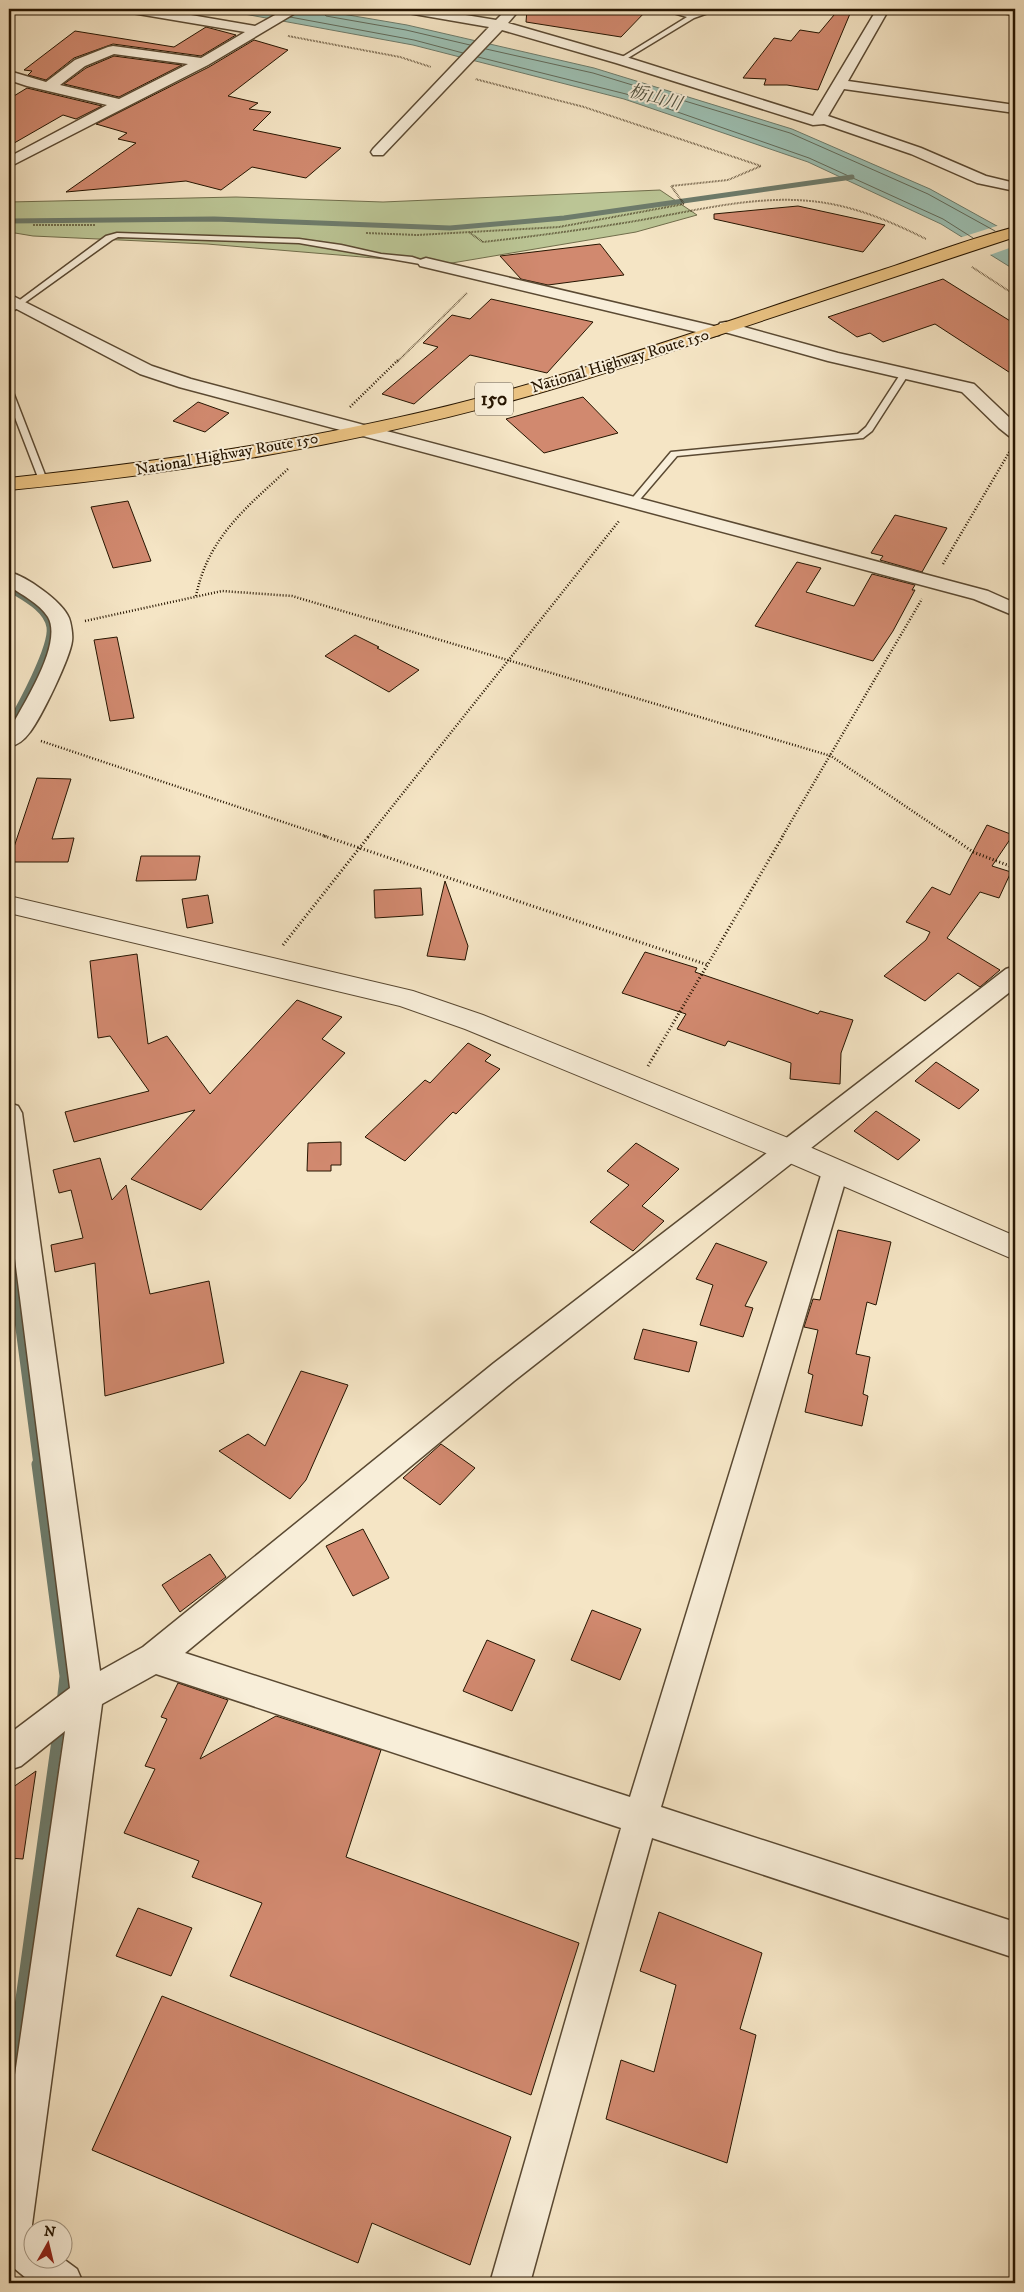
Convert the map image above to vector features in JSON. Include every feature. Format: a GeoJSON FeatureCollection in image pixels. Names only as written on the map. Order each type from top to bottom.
{"type":"FeatureCollection","features":[{"type":"Feature","properties":{"kind":"highway","name":"National Highway Route 150"},"geometry":{"type":"LineString","coordinates":[[9,484],[203,460],[364,429],[510,395],[1015,232]]}},
{"type":"Feature","properties":{"kind":"street"},"geometry":{"type":"LineString","coordinates":[[132,9],[184,16],[260,30]]}},
{"type":"Feature","properties":{"kind":"street"},"geometry":{"type":"LineString","coordinates":[[9,163],[203,62],[295,9]]}},
{"type":"Feature","properties":{"kind":"street"},"geometry":{"type":"LineString","coordinates":[[408,9],[497,28],[621,60],[818,122],[883,9]]}},
{"type":"Feature","properties":{"kind":"street"},"geometry":{"type":"LineString","coordinates":[[378,152],[514,9]]}},
{"type":"Feature","properties":{"kind":"street"},"geometry":{"type":"LineString","coordinates":[[1001,9],[1015,11]]}},
{"type":"Feature","properties":{"kind":"street"},"geometry":{"type":"LineString","coordinates":[[49,87],[80,63],[114,50],[203,62]]}},
{"type":"Feature","properties":{"kind":"street"},"geometry":{"type":"LineString","coordinates":[[9,75],[49,87],[121,104]]}},
{"type":"Feature","properties":{"kind":"street"},"geometry":{"type":"LineString","coordinates":[[839,84],[1015,109]]}},
{"type":"Feature","properties":{"kind":"street"},"geometry":{"type":"LineString","coordinates":[[819,118],[916,151],[982,180],[1015,187]]}},
{"type":"Feature","properties":{"kind":"street"},"geometry":{"type":"LineString","coordinates":[[426,263],[482,278],[719,329],[968,388],[1015,432]]}},
{"type":"Feature","properties":{"kind":"street"},"geometry":{"type":"LineString","coordinates":[[12,305],[146,370],[243,400],[364,429],[982,595],[1015,610]]}},
{"type":"Feature","properties":{"kind":"street"},"geometry":{"type":"LineString","coordinates":[[9,578],[44,601],[59,618],[62,640],[53,667],[22,728],[13,736]]}},
{"type":"Feature","properties":{"kind":"street"},"geometry":{"type":"LineString","coordinates":[[9,905],[404,998],[474,1022],[788,1150],[835,1172],[1015,1248]]}},
{"type":"Feature","properties":{"kind":"street"},"geometry":{"type":"LineString","coordinates":[[9,1754],[87,1695],[154,1658],[504,1372],[1015,975]]}},
{"type":"Feature","properties":{"kind":"street"},"geometry":{"type":"LineString","coordinates":[[9,1113],[87,1695],[10,2240],[22,2250]]}},
{"type":"Feature","properties":{"kind":"street"},"geometry":{"type":"LineString","coordinates":[[510,2283],[641,1817],[835,1172]]}},
{"type":"Feature","properties":{"kind":"street"},"geometry":{"type":"LineString","coordinates":[[154,1658],[1015,1940]]}},
{"type":"Feature","properties":{"kind":"street"},"geometry":{"type":"LineString","coordinates":[[47,2270],[63,2283]]}},
{"type":"Feature","properties":{"kind":"lane"},"geometry":{"type":"LineString","coordinates":[[663,9],[692,17]]}},
{"type":"Feature","properties":{"kind":"lane"},"geometry":{"type":"LineString","coordinates":[[621,60],[692,17],[716,9]]}},
{"type":"Feature","properties":{"kind":"lane"},"geometry":{"type":"LineString","coordinates":[[12,305],[109,238],[117,235],[299,241],[341,247],[381,256],[412,259],[426,263]]}},
{"type":"Feature","properties":{"kind":"lane"},"geometry":{"type":"LineString","coordinates":[[634,502],[674,454],[860,436],[869,430],[906,372]]}},
{"type":"Feature","properties":{"kind":"lane"},"geometry":{"type":"LineString","coordinates":[[9,392],[43,480]]}},
{"type":"Feature","properties":{"kind":"path"},"geometry":{"type":"LineString","coordinates":[[260,30],[400,57],[522,88],[585,106],[761,166],[728,180],[671,186],[684,204],[582,224],[417,235],[359,232]]}},
{"type":"Feature","properties":{"kind":"path"},"geometry":{"type":"LineString","coordinates":[[469,233],[483,242],[576,232],[715,207],[780,200],[819,202],[868,213],[958,251],[984,277],[1015,295]]}},
{"type":"Feature","properties":{"kind":"path"},"geometry":{"type":"LineString","coordinates":[[33,225],[100,225]]}},
{"type":"Feature","properties":{"kind":"path"},"geometry":{"type":"LineString","coordinates":[[334,422],[482,278]]}},
{"type":"Feature","properties":{"kind":"path"},"geometry":{"type":"LineString","coordinates":[[196,596],[202,571],[211,551],[233,522],[300,457],[305,441]]}},
{"type":"Feature","properties":{"kind":"path"},"geometry":{"type":"LineString","coordinates":[[635,1088],[1010,450]]}},
{"type":"Feature","properties":{"kind":"path"},"geometry":{"type":"LineString","coordinates":[[266,966],[634,502]]}},
{"type":"Feature","properties":{"kind":"path"},"geometry":{"type":"LineString","coordinates":[[60,625],[118,615],[222,591],[292,596],[831,756],[973,852],[1015,868]]}},
{"type":"Feature","properties":{"kind":"path"},"geometry":{"type":"LineString","coordinates":[[13,736],[359,848],[708,965]]}},
{"type":"Feature","properties":{"kind":"green space"},"geometry":{"type":"Polygon","coordinates":[[[660,190],[697,215],[636,232],[446,264],[207,244],[33,236],[9,232],[9,202],[236,197],[383,202],[660,190]]]}},
{"type":"Feature","properties":{"kind":"water","name":"栃山川"},"geometry":{"type":"Polygon","coordinates":[[[217,9],[313,9],[407,25],[594,68],[792,129],[930,189],[1015,236],[1015,270],[941,224],[808,162],[624,99],[413,45],[217,9]]]}},
{"type":"Feature","properties":{"kind":"pier"},"geometry":{"type":"Polygon","coordinates":[[[1000,225],[1015,233],[1015,246],[987,256],[959,238],[1000,225]]]}},
{"type":"Feature","properties":{"kind":"building"},"geometry":{"type":"Polygon","coordinates":[[[527,9],[648,9],[621,37],[526,22],[527,9]]]}},
{"type":"Feature","properties":{"kind":"building"},"geometry":{"type":"Polygon","coordinates":[[[839,9],[852,9],[818,90],[787,85],[764,85],[766,79],[743,78],[774,38],[791,41],[800,30],[819,33],[839,9]]]}},
{"type":"Feature","properties":{"kind":"building"},"geometry":{"type":"Polygon","coordinates":[[[206,27],[236,35],[201,56],[113,44],[74,58],[46,80],[28,75],[32,71],[24,70],[75,31],[174,47],[206,27]]]}},
{"type":"Feature","properties":{"kind":"building"},"geometry":{"type":"Polygon","coordinates":[[[254,40],[288,50],[228,96],[258,103],[249,109],[271,112],[253,130],[341,148],[306,178],[252,167],[221,190],[186,181],[66,192],[136,143],[118,139],[127,133],[96,124],[209,67],[254,40]]]}},
{"type":"Feature","properties":{"kind":"building"},"geometry":{"type":"Polygon","coordinates":[[[114,56],[182,65],[119,97],[64,84],[86,68],[114,56]]]}},
{"type":"Feature","properties":{"kind":"building"},"geometry":{"type":"Polygon","coordinates":[[[27,88],[102,106],[76,119],[63,115],[9,146],[9,99],[27,88]]]}},
{"type":"Feature","properties":{"kind":"building"},"geometry":{"type":"Polygon","coordinates":[[[798,206],[885,225],[863,252],[714,219],[714,214],[798,206]]]}},
{"type":"Feature","properties":{"kind":"building"},"geometry":{"type":"Polygon","coordinates":[[[600,244],[624,275],[548,285],[521,279],[500,256],[600,244]]]}},
{"type":"Feature","properties":{"kind":"building"},"geometry":{"type":"Polygon","coordinates":[[[943,279],[1015,324],[1015,376],[935,324],[883,342],[870,333],[857,337],[828,317],[943,279]]]}},
{"type":"Feature","properties":{"kind":"building"},"geometry":{"type":"Polygon","coordinates":[[[491,299],[593,322],[547,373],[470,355],[414,404],[382,394],[438,347],[423,343],[452,315],[470,319],[491,299]]]}},
{"type":"Feature","properties":{"kind":"building"},"geometry":{"type":"Polygon","coordinates":[[[583,397],[618,433],[544,453],[506,419],[583,397]]]}},
{"type":"Feature","properties":{"kind":"building"},"geometry":{"type":"Polygon","coordinates":[[[198,402],[229,413],[205,432],[173,421],[198,402]]]}},
{"type":"Feature","properties":{"kind":"building"},"geometry":{"type":"Polygon","coordinates":[[[128,501],[151,561],[113,568],[91,507],[128,501]]]}},
{"type":"Feature","properties":{"kind":"building"},"geometry":{"type":"Polygon","coordinates":[[[895,515],[947,528],[922,572],[880,560],[883,556],[871,553],[895,515]]]}},
{"type":"Feature","properties":{"kind":"building"},"geometry":{"type":"Polygon","coordinates":[[[797,562],[821,568],[806,592],[854,606],[872,574],[915,585],[912,590],[915,590],[893,631],[873,661],[755,626],[797,562]]]}},
{"type":"Feature","properties":{"kind":"building"},"geometry":{"type":"Polygon","coordinates":[[[355,635],[419,670],[389,692],[325,656],[355,635]]]}},
{"type":"Feature","properties":{"kind":"building"},"geometry":{"type":"Polygon","coordinates":[[[117,637],[134,718],[110,721],[94,640],[117,637]]]}},
{"type":"Feature","properties":{"kind":"building"},"geometry":{"type":"Polygon","coordinates":[[[37,778],[71,779],[52,839],[74,838],[68,862],[9,862],[37,778]]]}},
{"type":"Feature","properties":{"kind":"building"},"geometry":{"type":"Polygon","coordinates":[[[987,825],[1013,835],[992,866],[1011,872],[999,898],[980,892],[947,938],[1000,970],[980,987],[958,973],[925,1001],[884,976],[926,940],[930,932],[906,922],[932,887],[950,895],[987,825]]]}},
{"type":"Feature","properties":{"kind":"building"},"geometry":{"type":"Polygon","coordinates":[[[141,856],[200,856],[196,880],[136,881],[141,856]]]}},
{"type":"Feature","properties":{"kind":"building"},"geometry":{"type":"Polygon","coordinates":[[[445,881],[468,946],[465,960],[427,956],[445,881]]]}},
{"type":"Feature","properties":{"kind":"building"},"geometry":{"type":"Polygon","coordinates":[[[421,888],[423,915],[375,918],[374,890],[421,888]]]}},
{"type":"Feature","properties":{"kind":"building"},"geometry":{"type":"Polygon","coordinates":[[[208,895],[213,923],[187,928],[182,899],[208,895]]]}},
{"type":"Feature","properties":{"kind":"building"},"geometry":{"type":"Polygon","coordinates":[[[645,952],[697,968],[695,972],[818,1014],[820,1011],[853,1020],[841,1053],[840,1084],[790,1079],[791,1063],[728,1041],[725,1046],[677,1029],[686,1014],[622,993],[645,952]]]}},
{"type":"Feature","properties":{"kind":"building"},"geometry":{"type":"Polygon","coordinates":[[[137,954],[148,1044],[167,1036],[210,1094],[297,1000],[342,1017],[322,1039],[345,1053],[201,1210],[131,1179],[195,1110],[74,1142],[65,1112],[149,1091],[110,1036],[98,1038],[90,961],[137,954]]]}},
{"type":"Feature","properties":{"kind":"building"},"geometry":{"type":"Polygon","coordinates":[[[468,1043],[491,1055],[485,1061],[500,1069],[456,1114],[453,1112],[405,1161],[365,1137],[425,1080],[430,1083],[468,1043]]]}},
{"type":"Feature","properties":{"kind":"building"},"geometry":{"type":"Polygon","coordinates":[[[936,1062],[979,1090],[959,1109],[915,1081],[936,1062]]]}},
{"type":"Feature","properties":{"kind":"building"},"geometry":{"type":"Polygon","coordinates":[[[876,1111],[920,1140],[898,1160],[854,1131],[876,1111]]]}},
{"type":"Feature","properties":{"kind":"building"},"geometry":{"type":"Polygon","coordinates":[[[341,1142],[341,1165],[331,1165],[331,1171],[307,1171],[308,1143],[341,1142]]]}},
{"type":"Feature","properties":{"kind":"building"},"geometry":{"type":"Polygon","coordinates":[[[636,1143],[679,1169],[642,1206],[664,1221],[633,1251],[590,1222],[629,1185],[607,1171],[636,1143]]]}},
{"type":"Feature","properties":{"kind":"building"},"geometry":{"type":"Polygon","coordinates":[[[100,1158],[112,1200],[126,1185],[150,1294],[209,1281],[224,1363],[105,1396],[95,1263],[55,1272],[51,1245],[83,1238],[71,1190],[59,1193],[53,1170],[100,1158]]]}},
{"type":"Feature","properties":{"kind":"building"},"geometry":{"type":"Polygon","coordinates":[[[838,1230],[891,1242],[876,1305],[867,1302],[856,1354],[870,1357],[863,1394],[868,1396],[862,1426],[805,1412],[813,1375],[808,1373],[818,1330],[804,1327],[813,1299],[820,1300],[838,1230]]]}},
{"type":"Feature","properties":{"kind":"building"},"geometry":{"type":"Polygon","coordinates":[[[716,1243],[767,1262],[745,1306],[753,1308],[743,1337],[700,1325],[713,1285],[696,1279],[716,1243]]]}},
{"type":"Feature","properties":{"kind":"building"},"geometry":{"type":"Polygon","coordinates":[[[643,1329],[697,1342],[689,1372],[634,1359],[643,1329]]]}},
{"type":"Feature","properties":{"kind":"building"},"geometry":{"type":"Polygon","coordinates":[[[301,1371],[348,1385],[306,1480],[290,1499],[219,1451],[248,1434],[265,1446],[301,1371]]]}},
{"type":"Feature","properties":{"kind":"building"},"geometry":{"type":"Polygon","coordinates":[[[441,1444],[475,1468],[440,1505],[403,1478],[441,1444]]]}},
{"type":"Feature","properties":{"kind":"building"},"geometry":{"type":"Polygon","coordinates":[[[363,1529],[389,1578],[353,1596],[326,1546],[363,1529]]]}},
{"type":"Feature","properties":{"kind":"building"},"geometry":{"type":"Polygon","coordinates":[[[210,1554],[226,1577],[180,1612],[162,1585],[210,1554]]]}},
{"type":"Feature","properties":{"kind":"building"},"geometry":{"type":"Polygon","coordinates":[[[592,1610],[641,1629],[620,1680],[571,1660],[592,1610]]]}},
{"type":"Feature","properties":{"kind":"building"},"geometry":{"type":"Polygon","coordinates":[[[487,1640],[535,1660],[512,1711],[463,1691],[487,1640]]]}},
{"type":"Feature","properties":{"kind":"building"},"geometry":{"type":"Polygon","coordinates":[[[178,1683],[228,1700],[200,1759],[276,1716],[381,1750],[346,1857],[579,1943],[531,2095],[230,1976],[262,1903],[192,1877],[199,1861],[124,1833],[155,1769],[145,1766],[167,1719],[161,1717],[178,1683]]]}},
{"type":"Feature","properties":{"kind":"building"},"geometry":{"type":"Polygon","coordinates":[[[36,1771],[23,1859],[9,1858],[9,1790],[36,1771]]]}},
{"type":"Feature","properties":{"kind":"building"},"geometry":{"type":"Polygon","coordinates":[[[138,1908],[192,1928],[171,1976],[116,1956],[138,1908]]]}},
{"type":"Feature","properties":{"kind":"building"},"geometry":{"type":"Polygon","coordinates":[[[659,1912],[762,1953],[740,2029],[756,2035],[727,2163],[606,2119],[621,2060],[654,2072],[676,1985],[640,1971],[659,1912]]]}},
{"type":"Feature","properties":{"kind":"building"},"geometry":{"type":"Polygon","coordinates":[[[162,1996],[511,2137],[470,2265],[372,2223],[358,2263],[92,2150],[162,1996]]]}},
{"type":"Feature","properties":{"kind":"waterway"},"geometry":{"type":"LineString","coordinates":[[9,221],[214,219],[450,228],[564,218],[852,177]]}},
{"type":"Feature","properties":{"kind":"waterway"},"geometry":{"type":"LineString","coordinates":[[9,588],[39,609],[48,620],[50,627],[50,636],[41,662],[28,692],[9,726]]}},
{"type":"Feature","properties":{"kind":"waterway"},"geometry":{"type":"LineString","coordinates":[[9,1245],[38,1465]]}},
{"type":"Feature","properties":{"kind":"waterway"},"geometry":{"type":"LineString","coordinates":[[37,1464],[65,1676],[62,1703]]}},
{"type":"Feature","properties":{"kind":"waterway"},"geometry":{"type":"LineString","coordinates":[[9,2085],[59,1726]]}},
{"type":"Feature","properties":{"kind":"waterway"},"geometry":{"type":"LineString","coordinates":[[9,2280],[12,2283]]}}]}
